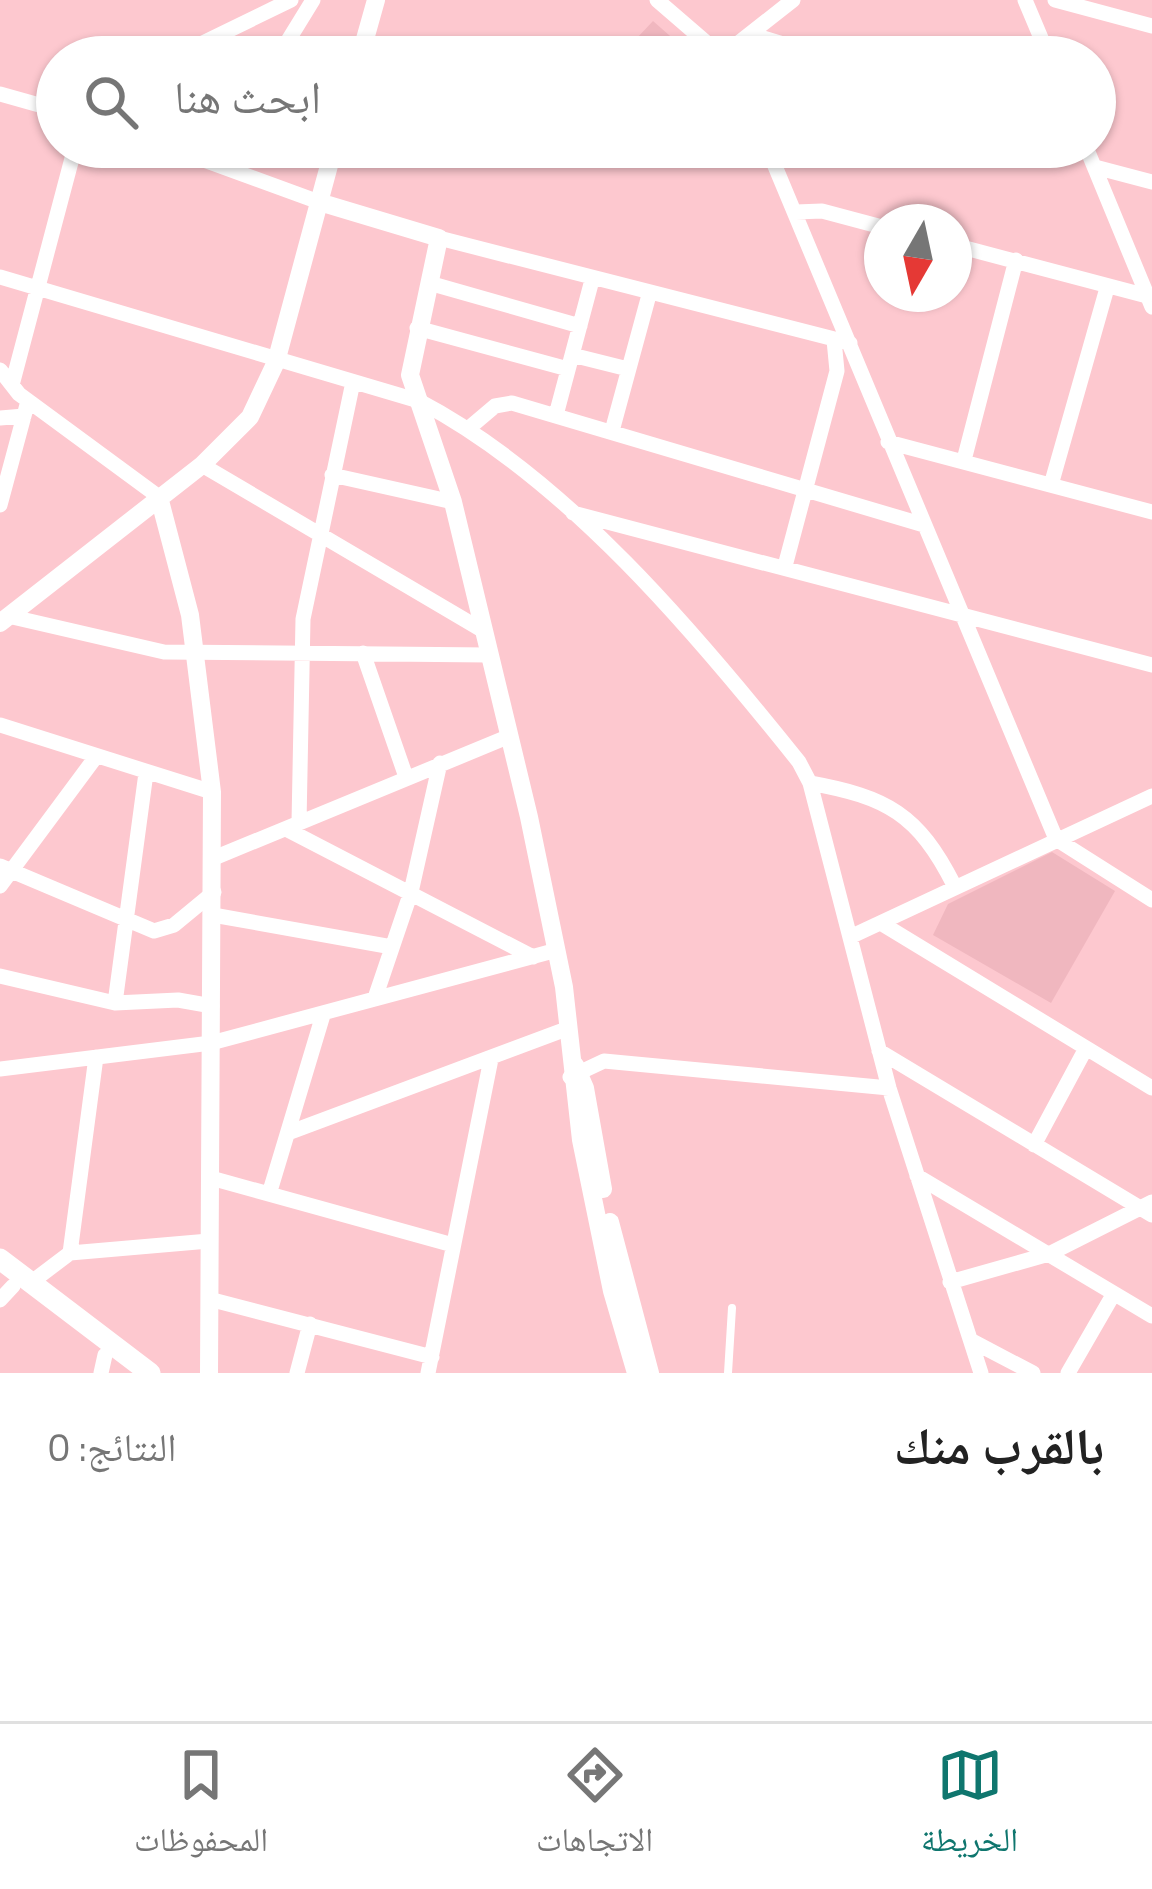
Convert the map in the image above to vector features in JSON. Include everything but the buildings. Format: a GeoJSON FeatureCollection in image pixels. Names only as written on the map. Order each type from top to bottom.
{"type":"FeatureCollection","features":[{"type":"Feature","properties":{"kind":"main road"},"geometry":{"type":"LineString","coordinates":[[0,1259],[10,1286],[103,1364],[130,1373]]}},
{"type":"Feature","properties":{"kind":"main road"},"geometry":{"type":"LineString","coordinates":[[10,1286],[150,1373]]}},
{"type":"Feature","properties":{"kind":"street"},"geometry":{"type":"LineString","coordinates":[[217,36],[291,0]]}},
{"type":"Feature","properties":{"kind":"street"},"geometry":{"type":"LineString","coordinates":[[291,36],[313,0]]}},
{"type":"Feature","properties":{"kind":"street"},"geometry":{"type":"LineString","coordinates":[[366,36],[376,0]]}},
{"type":"Feature","properties":{"kind":"street"},"geometry":{"type":"LineString","coordinates":[[657,0],[699,36]]}},
{"type":"Feature","properties":{"kind":"street"},"geometry":{"type":"LineString","coordinates":[[747,36],[793,0]]}},
{"type":"Feature","properties":{"kind":"street"},"geometry":{"type":"LineString","coordinates":[[1025,0],[1040,36]]}},
{"type":"Feature","properties":{"kind":"street"},"geometry":{"type":"LineString","coordinates":[[1055,0],[1151,20]]}},
{"type":"Feature","properties":{"kind":"street"},"geometry":{"type":"LineString","coordinates":[[750,34],[757,36]]}},
{"type":"Feature","properties":{"kind":"street"},"geometry":{"type":"LineString","coordinates":[[0,94],[36,104]]}},
{"type":"Feature","properties":{"kind":"street"},"geometry":{"type":"LineString","coordinates":[[12,385],[70,168]]}},
{"type":"Feature","properties":{"kind":"street"},"geometry":{"type":"LineString","coordinates":[[227,168],[439,238],[842,341]]}},
{"type":"Feature","properties":{"kind":"street"},"geometry":{"type":"LineString","coordinates":[[4,620],[202,465],[250,417],[276,362],[328,168]]}},
{"type":"Feature","properties":{"kind":"street"},"geometry":{"type":"LineString","coordinates":[[776,168],[842,341],[1056,839],[1152,900]]}},
{"type":"Feature","properties":{"kind":"street"},"geometry":{"type":"LineString","coordinates":[[1095,168],[1150,302]]}},
{"type":"Feature","properties":{"kind":"street"},"geometry":{"type":"LineString","coordinates":[[1099,168],[1152,182]]}},
{"type":"Feature","properties":{"kind":"street"},"geometry":{"type":"LineString","coordinates":[[796,212],[822,211],[864,222]]}},
{"type":"Feature","properties":{"kind":"street"},"geometry":{"type":"LineString","coordinates":[[439,238],[409,367],[453,502],[510,736],[557,950],[612,1292],[636,1373]]}},
{"type":"Feature","properties":{"kind":"street"},"geometry":{"type":"LineString","coordinates":[[972,249],[1150,302]]}},
{"type":"Feature","properties":{"kind":"street"},"geometry":{"type":"LineString","coordinates":[[964,460],[1016,260]]}},
{"type":"Feature","properties":{"kind":"street"},"geometry":{"type":"LineString","coordinates":[[0,277],[418,401],[469,428],[570,512],[708,655],[799,762],[810,783],[879,1051],[981,1373]]}},
{"type":"Feature","properties":{"kind":"street"},"geometry":{"type":"LineString","coordinates":[[556,415],[592,280]]}},
{"type":"Feature","properties":{"kind":"street"},"geometry":{"type":"LineString","coordinates":[[429,283],[580,326]]}},
{"type":"Feature","properties":{"kind":"street"},"geometry":{"type":"LineString","coordinates":[[1052,484],[1107,288]]}},
{"type":"Feature","properties":{"kind":"street"},"geometry":{"type":"LineString","coordinates":[[612,431],[649,295]]}},
{"type":"Feature","properties":{"kind":"street"},"geometry":{"type":"LineString","coordinates":[[417,328],[570,362],[628,369]]}},
{"type":"Feature","properties":{"kind":"street"},"geometry":{"type":"LineString","coordinates":[[785,566],[842,341]]}},
{"type":"Feature","properties":{"kind":"street"},"geometry":{"type":"LineString","coordinates":[[0,370],[26,408],[160,496],[173,537],[212,792],[209,1373]]}},
{"type":"Feature","properties":{"kind":"street"},"geometry":{"type":"LineString","coordinates":[[293,826],[302,652],[318,535],[353,382]]}},
{"type":"Feature","properties":{"kind":"street"},"geometry":{"type":"LineString","coordinates":[[469,428],[503,403],[924,525]]}},
{"type":"Feature","properties":{"kind":"street"},"geometry":{"type":"LineString","coordinates":[[0,418],[26,408]]}},
{"type":"Feature","properties":{"kind":"street"},"geometry":{"type":"LineString","coordinates":[[0,505],[26,408]]}},
{"type":"Feature","properties":{"kind":"street"},"geometry":{"type":"LineString","coordinates":[[888,442],[1152,512]]}},
{"type":"Feature","properties":{"kind":"street"},"geometry":{"type":"LineString","coordinates":[[202,465],[482,630]]}},
{"type":"Feature","properties":{"kind":"street"},"geometry":{"type":"LineString","coordinates":[[332,475],[453,502]]}},
{"type":"Feature","properties":{"kind":"street"},"geometry":{"type":"LineString","coordinates":[[570,512],[1152,665]]}},
{"type":"Feature","properties":{"kind":"street"},"geometry":{"type":"LineString","coordinates":[[4,620],[93,640],[194,654],[489,655]]}},
{"type":"Feature","properties":{"kind":"street"},"geometry":{"type":"LineString","coordinates":[[363,652],[406,777]]}},
{"type":"Feature","properties":{"kind":"street"},"geometry":{"type":"LineString","coordinates":[[0,725],[212,792]]}},
{"type":"Feature","properties":{"kind":"street"},"geometry":{"type":"LineString","coordinates":[[214,858],[510,736]]}},
{"type":"Feature","properties":{"kind":"street"},"geometry":{"type":"LineString","coordinates":[[0,886],[4,867],[95,758]]}},
{"type":"Feature","properties":{"kind":"street"},"geometry":{"type":"LineString","coordinates":[[375,998],[411,892],[440,763]]}},
{"type":"Feature","properties":{"kind":"street"},"geometry":{"type":"LineString","coordinates":[[115,1003],[146,773]]}},
{"type":"Feature","properties":{"kind":"street"},"geometry":{"type":"LineString","coordinates":[[810,783],[848,790],[898,810],[921,828],[954,885]]}},
{"type":"Feature","properties":{"kind":"street"},"geometry":{"type":"LineString","coordinates":[[850,937],[1152,796]]}},
{"type":"Feature","properties":{"kind":"street"},"geometry":{"type":"LineString","coordinates":[[293,826],[533,957]]}},
{"type":"Feature","properties":{"kind":"street"},"geometry":{"type":"LineString","coordinates":[[4,867],[164,929],[214,892]]}},
{"type":"Feature","properties":{"kind":"street"},"geometry":{"type":"LineString","coordinates":[[213,915],[392,947]]}},
{"type":"Feature","properties":{"kind":"street"},"geometry":{"type":"LineString","coordinates":[[884,925],[1152,1088]]}},
{"type":"Feature","properties":{"kind":"street"},"geometry":{"type":"LineString","coordinates":[[0,1069],[211,1043],[557,950]]}},
{"type":"Feature","properties":{"kind":"street"},"geometry":{"type":"LineString","coordinates":[[0,976],[115,1003],[162,999],[212,1006]]}},
{"type":"Feature","properties":{"kind":"street"},"geometry":{"type":"LineString","coordinates":[[270,1191],[322,1015]]}},
{"type":"Feature","properties":{"kind":"street"},"geometry":{"type":"LineString","coordinates":[[288,1133],[569,1028]]}},
{"type":"Feature","properties":{"kind":"street"},"geometry":{"type":"LineString","coordinates":[[1034,1145],[1084,1050]]}},
{"type":"Feature","properties":{"kind":"street"},"geometry":{"type":"LineString","coordinates":[[879,1051],[1149,1209]]}},
{"type":"Feature","properties":{"kind":"street"},"geometry":{"type":"LineString","coordinates":[[70,1253],[96,1057]]}},
{"type":"Feature","properties":{"kind":"street"},"geometry":{"type":"LineString","coordinates":[[209,1299],[310,1324],[430,1365],[490,1059]]}},
{"type":"Feature","properties":{"kind":"street"},"geometry":{"type":"LineString","coordinates":[[574,1070],[604,1061],[890,1088]]}},
{"type":"Feature","properties":{"kind":"street"},"geometry":{"type":"LineString","coordinates":[[574,1070],[650,1373]]}},
{"type":"Feature","properties":{"kind":"street"},"geometry":{"type":"LineString","coordinates":[[916,1176],[1152,1316]]}},
{"type":"Feature","properties":{"kind":"street"},"geometry":{"type":"LineString","coordinates":[[211,1178],[453,1245]]}},
{"type":"Feature","properties":{"kind":"street"},"geometry":{"type":"LineString","coordinates":[[950,1282],[1048,1254],[1149,1209]]}},
{"type":"Feature","properties":{"kind":"street"},"geometry":{"type":"LineString","coordinates":[[10,1286],[70,1253],[209,1241]]}},
{"type":"Feature","properties":{"kind":"street"},"geometry":{"type":"LineString","coordinates":[[1067,1373],[1113,1294]]}},
{"type":"Feature","properties":{"kind":"street"},"geometry":{"type":"LineString","coordinates":[[297,1373],[310,1324]]}},
{"type":"Feature","properties":{"kind":"street"},"geometry":{"type":"LineString","coordinates":[[972,1341],[1033,1373]]}},
{"type":"Feature","properties":{"kind":"lane"},"geometry":{"type":"LineString","coordinates":[[728,1373],[732,1308]]}},
{"type":"Feature","properties":{"kind":"shaded area"},"geometry":{"type":"Polygon","coordinates":[[[653,21],[670,36],[639,36],[653,21]]]}},
{"type":"Feature","properties":{"kind":"shaded area"},"geometry":{"type":"Polygon","coordinates":[[[1052,852],[1115,891],[1051,1003],[933,935],[948,904],[1052,852]]]}}]}
